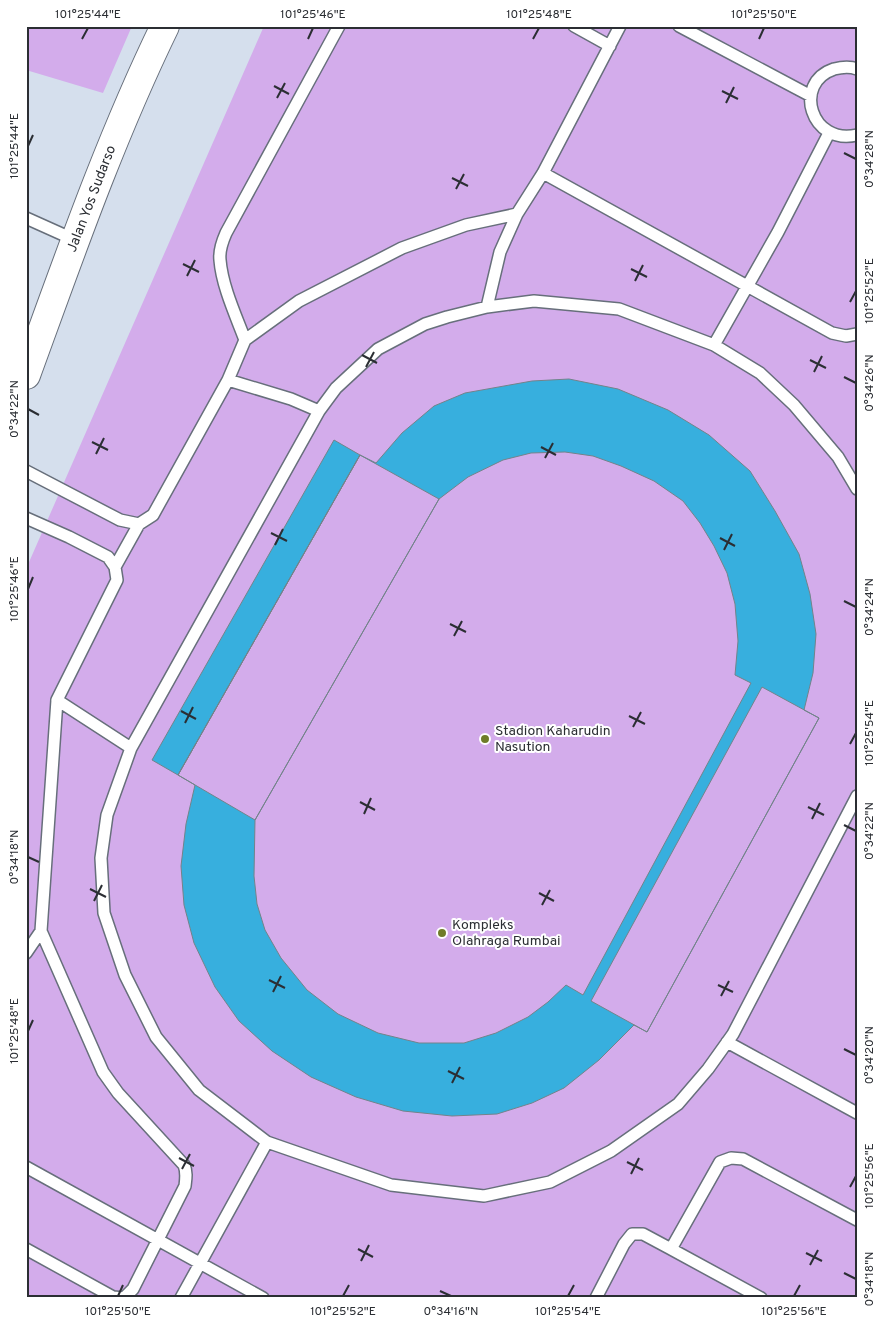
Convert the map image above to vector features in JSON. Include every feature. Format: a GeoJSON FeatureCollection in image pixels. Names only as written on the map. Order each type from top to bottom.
{"type":"FeatureCollection","features":[{"type":"Feature","properties":{"kind":"main road","name":"Jalan Yos Sudarso"},"geometry":{"type":"LineString","coordinates":[[26,375],[75,240],[108,157],[165,26]]}},
{"type":"Feature","properties":{"kind":"lane"},"geometry":{"type":"LineString","coordinates":[[245,340],[222,273],[220,260],[221,246],[226,233],[339,26]]}},
{"type":"Feature","properties":{"kind":"lane"},"geometry":{"type":"LineString","coordinates":[[574,26],[610,46]]}},
{"type":"Feature","properties":{"kind":"lane"},"geometry":{"type":"LineString","coordinates":[[487,307],[500,252],[517,214],[543,173],[620,26]]}},
{"type":"Feature","properties":{"kind":"lane"},"geometry":{"type":"LineString","coordinates":[[679,26],[811,96]]}},
{"type":"Feature","properties":{"kind":"lane"},"geometry":{"type":"LineString","coordinates":[[857,69],[841,67],[830,71],[821,77],[811,96],[811,107],[814,117],[821,127],[839,136],[849,137],[857,135]]}},
{"type":"Feature","properties":{"kind":"lane"},"geometry":{"type":"LineString","coordinates":[[714,344],[748,286],[830,133]]}},
{"type":"Feature","properties":{"kind":"lane"},"geometry":{"type":"LineString","coordinates":[[543,173],[832,333],[846,336],[857,334]]}},
{"type":"Feature","properties":{"kind":"lane"},"geometry":{"type":"LineString","coordinates":[[115,567],[139,524],[152,515],[228,380],[245,340],[299,301],[402,248],[466,225],[517,214]]}},
{"type":"Feature","properties":{"kind":"lane"},"geometry":{"type":"LineString","coordinates":[[26,218],[75,240]]}},
{"type":"Feature","properties":{"kind":"lane"},"geometry":{"type":"LineString","coordinates":[[857,489],[838,457],[794,405],[760,373],[714,344],[619,310],[534,301],[487,307],[425,324],[378,349],[336,388],[319,411],[131,748],[107,815],[101,858],[104,913],[125,975],[156,1037],[199,1090],[267,1142],[391,1185],[484,1196],[550,1182],[611,1151],[678,1104],[708,1069],[733,1034],[857,796]]}},
{"type":"Feature","properties":{"kind":"lane"},"geometry":{"type":"LineString","coordinates":[[228,380],[291,399],[319,411]]}},
{"type":"Feature","properties":{"kind":"lane"},"geometry":{"type":"LineString","coordinates":[[26,471],[120,520],[139,524]]}},
{"type":"Feature","properties":{"kind":"lane"},"geometry":{"type":"LineString","coordinates":[[26,518],[108,557],[115,567],[117,580],[56,700],[40,931],[103,1072],[118,1093],[184,1165],[186,1171],[185,1186],[133,1289],[124,1298],[113,1297],[26,1249]]}},
{"type":"Feature","properties":{"kind":"lane"},"geometry":{"type":"LineString","coordinates":[[56,700],[131,748]]}},
{"type":"Feature","properties":{"kind":"lane"},"geometry":{"type":"LineString","coordinates":[[26,953],[40,931]]}},
{"type":"Feature","properties":{"kind":"lane"},"geometry":{"type":"LineString","coordinates":[[728,1042],[857,1113]]}},
{"type":"Feature","properties":{"kind":"lane"},"geometry":{"type":"LineString","coordinates":[[181,1298],[267,1142]]}},
{"type":"Feature","properties":{"kind":"lane"},"geometry":{"type":"LineString","coordinates":[[671,1249],[720,1162],[731,1158],[743,1159],[857,1220]]}},
{"type":"Feature","properties":{"kind":"lane"},"geometry":{"type":"LineString","coordinates":[[26,1167],[263,1298]]}},
{"type":"Feature","properties":{"kind":"lane"},"geometry":{"type":"LineString","coordinates":[[596,1298],[624,1244],[632,1234],[643,1234],[761,1298]]}},
{"type":"Feature","properties":{"kind":"shaded area"},"geometry":{"type":"Polygon","coordinates":[[[26,26],[132,26],[103,93],[26,70],[26,26]]]}},
{"type":"Feature","properties":{"kind":"shaded area","name":"Kompleks Olahraga Rumbai"},"geometry":{"type":"Polygon","coordinates":[[[264,26],[857,26],[857,1298],[26,1298],[26,569],[264,26]]]}},
{"type":"Feature","properties":{"kind":"building"},"geometry":{"type":"Polygon","coordinates":[[[569,379],[618,389],[668,410],[709,435],[750,471],[799,554],[810,594],[816,634],[813,673],[804,710],[819,718],[647,1032],[634,1025],[599,1060],[564,1088],[532,1103],[497,1114],[452,1116],[403,1111],[356,1097],[311,1077],[272,1051],[239,1021],[215,987],[194,943],[184,905],[181,866],[186,824],[195,785],[178,775],[360,455],[376,463],[402,433],[434,406],[465,393],[532,381],[569,379]],[[565,452],[531,453],[503,460],[468,477],[439,499],[255,820],[254,876],[257,904],[265,930],[281,958],[307,990],[338,1014],[378,1033],[419,1043],[464,1043],[496,1033],[528,1017],[566,985],[583,995],[751,683],[735,675],[738,641],[735,604],[727,573],[700,523],[683,501],[654,481],[593,456],[565,452]]]}},
{"type":"Feature","properties":{"kind":"building"},"geometry":{"type":"Polygon","coordinates":[[[334,440],[360,455],[178,775],[152,760],[334,440]]]}},
{"type":"Feature","properties":{"kind":"building"},"geometry":{"type":"Polygon","coordinates":[[[360,455],[439,499],[255,820],[178,775],[360,455]]]}},
{"type":"Feature","properties":{"kind":"building"},"geometry":{"type":"Polygon","coordinates":[[[762,687],[819,718],[647,1032],[591,1001],[762,687]]]}},
{"type":"Feature","properties":{"kind":"place","name":"Stadion Kaharudin Nasution"},"geometry":{"type":"Point","coordinates":[485,739]}},
{"type":"Feature","properties":{"kind":"place","name":"Kompleks Olahraga Rumbai"},"geometry":{"type":"Point","coordinates":[442,933]}}]}
